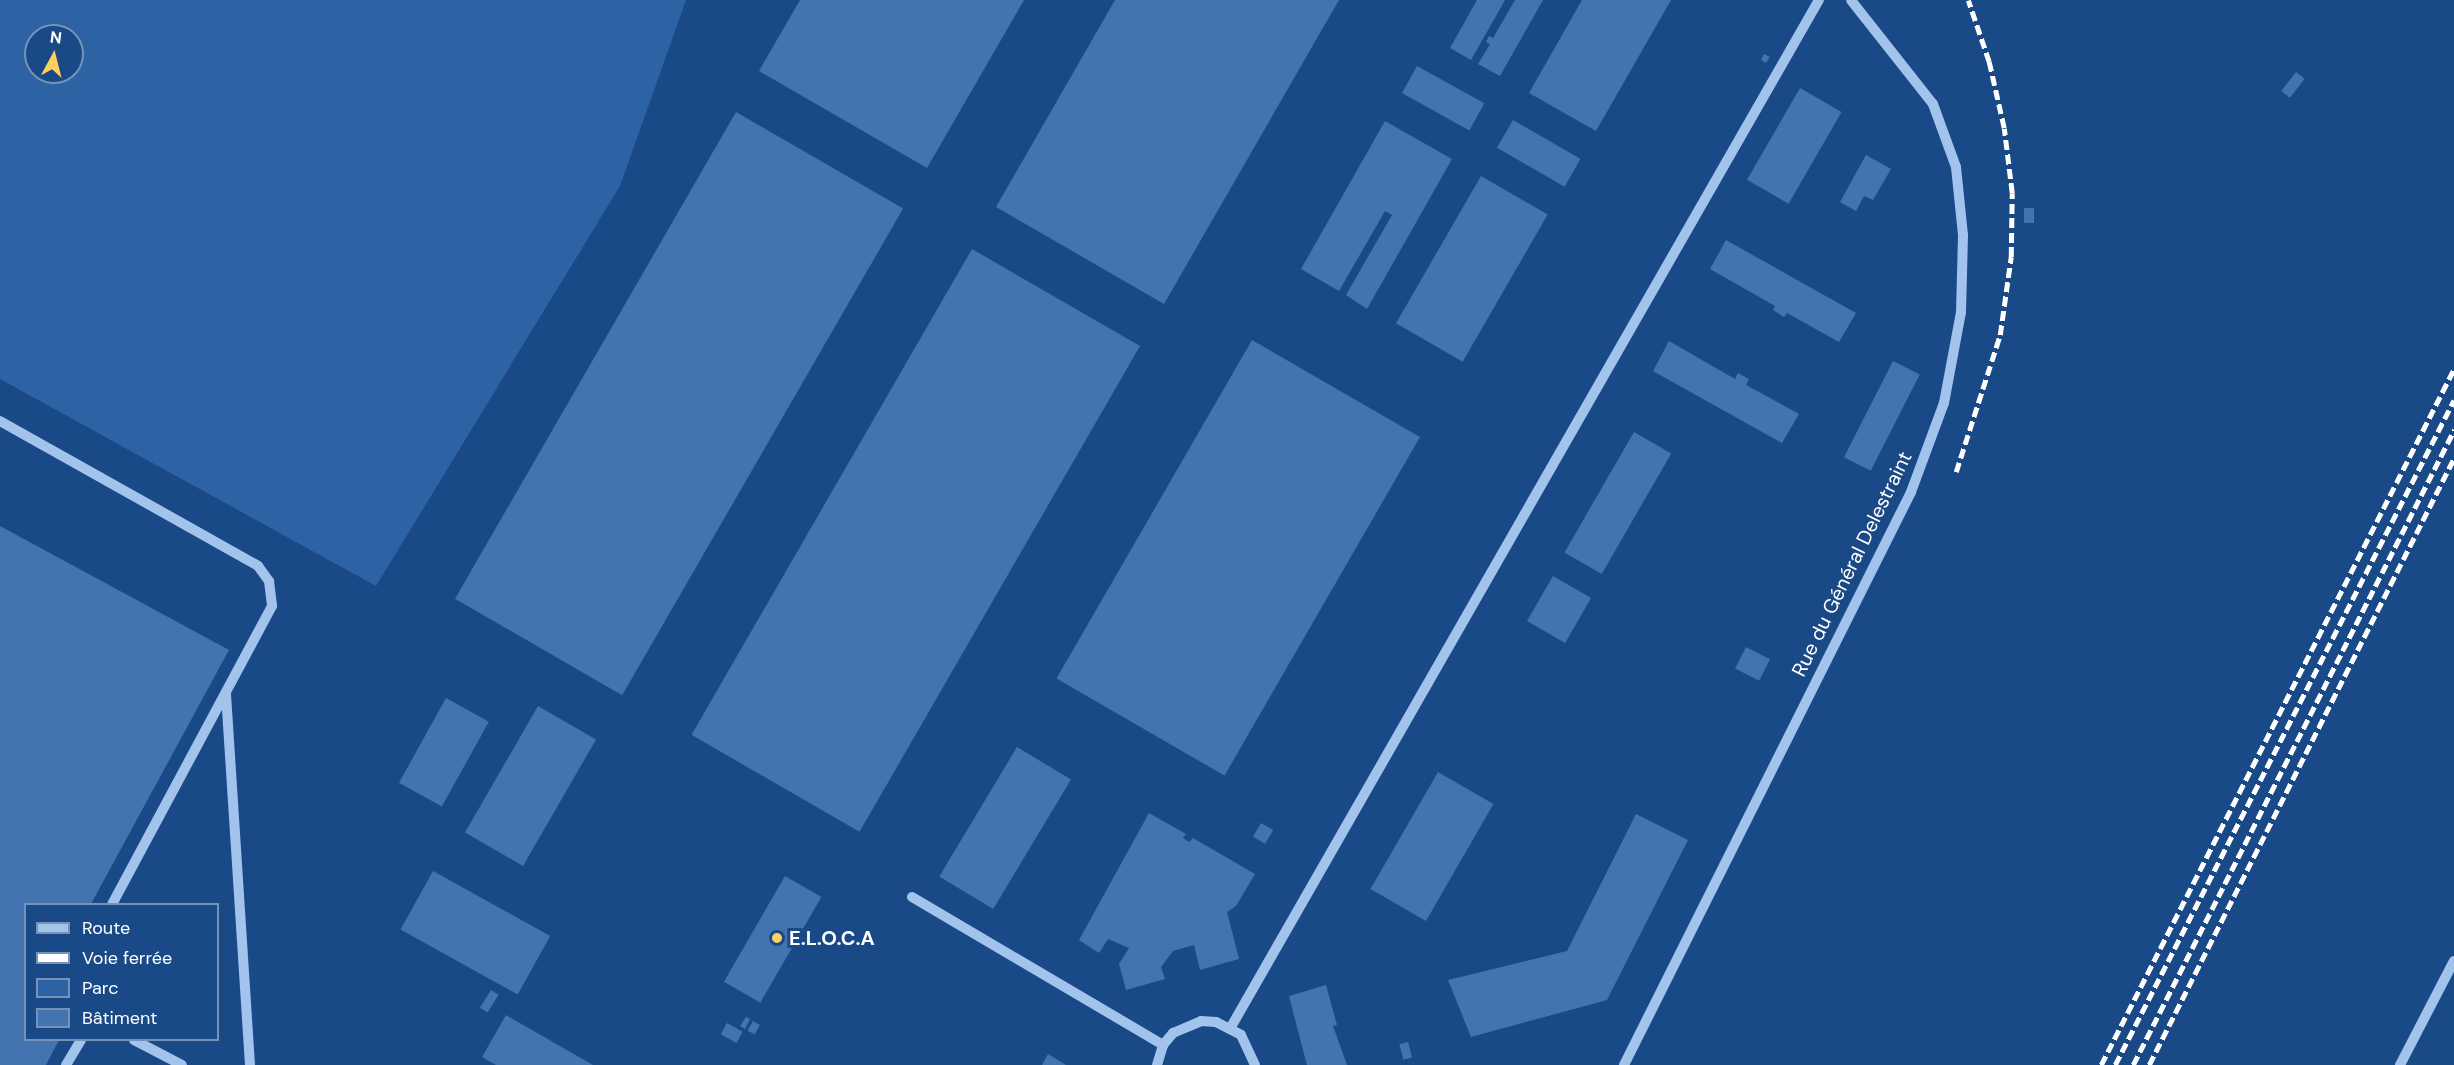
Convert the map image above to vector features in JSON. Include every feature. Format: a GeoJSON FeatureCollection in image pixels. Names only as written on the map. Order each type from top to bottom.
{"type":"FeatureCollection","features":[{"type":"Feature","properties":{"kind":"street"},"geometry":{"type":"LineString","coordinates":[[1231,1027],[1819,0]]}},
{"type":"Feature","properties":{"kind":"street","name":"Rue du Général Delestraint"},"geometry":{"type":"LineString","coordinates":[[1624,1065],[1911,492],[1944,403],[1961,312],[1964,235],[1956,167],[1933,104],[1851,0]]}},
{"type":"Feature","properties":{"kind":"street"},"geometry":{"type":"LineString","coordinates":[[0,421],[258,566],[269,581],[272,606],[112,903]]}},
{"type":"Feature","properties":{"kind":"street"},"geometry":{"type":"LineString","coordinates":[[226,692],[250,1065]]}},
{"type":"Feature","properties":{"kind":"street"},"geometry":{"type":"LineString","coordinates":[[912,897],[1163,1045]]}},
{"type":"Feature","properties":{"kind":"street"},"geometry":{"type":"LineString","coordinates":[[2400,1065],[2454,961]]}},
{"type":"Feature","properties":{"kind":"street"},"geometry":{"type":"LineString","coordinates":[[1157,1065],[1163,1045],[1186,1025],[1209,1021],[1231,1027],[1249,1045],[1255,1065]]}},
{"type":"Feature","properties":{"kind":"street"},"geometry":{"type":"LineString","coordinates":[[66,1065],[80,1041]]}},
{"type":"Feature","properties":{"kind":"street"},"geometry":{"type":"LineString","coordinates":[[136,1041],[182,1065]]}},
{"type":"Feature","properties":{"kind":"green space"},"geometry":{"type":"Polygon","coordinates":[[[0,0],[686,0],[620,186],[376,586],[0,379],[0,0]]]}},
{"type":"Feature","properties":{"kind":"building"},"geometry":{"type":"Polygon","coordinates":[[[800,0],[1024,0],[927,168],[759,71],[800,0]]]}},
{"type":"Feature","properties":{"kind":"building"},"geometry":{"type":"Polygon","coordinates":[[[1115,0],[1339,0],[1164,304],[996,207],[1115,0]]]}},
{"type":"Feature","properties":{"kind":"building"},"geometry":{"type":"Polygon","coordinates":[[[1477,0],[1505,0],[1471,60],[1450,48],[1477,0]]]}},
{"type":"Feature","properties":{"kind":"building"},"geometry":{"type":"Polygon","coordinates":[[[1515,0],[1543,0],[1500,76],[1478,64],[1490,44],[1486,42],[1489,36],[1493,38],[1515,0]]]}},
{"type":"Feature","properties":{"kind":"building"},"geometry":{"type":"Polygon","coordinates":[[[1582,0],[1671,0],[1596,131],[1529,93],[1582,0]]]}},
{"type":"Feature","properties":{"kind":"building"},"geometry":{"type":"Polygon","coordinates":[[[1764,54],[1770,57],[1766,63],[1761,60],[1764,54]]]}},
{"type":"Feature","properties":{"kind":"building"},"geometry":{"type":"Polygon","coordinates":[[[1417,66],[1484,103],[1469,130],[1402,93],[1417,66]]]}},
{"type":"Feature","properties":{"kind":"building"},"geometry":{"type":"Polygon","coordinates":[[[2296,72],[2305,79],[2290,98],[2281,91],[2296,72]]]}},
{"type":"Feature","properties":{"kind":"building"},"geometry":{"type":"Polygon","coordinates":[[[1800,88],[1842,112],[1789,204],[1747,180],[1800,88]]]}},
{"type":"Feature","properties":{"kind":"building"},"geometry":{"type":"Polygon","coordinates":[[[736,112],[903,208],[622,695],[455,599],[736,112]]]}},
{"type":"Feature","properties":{"kind":"building"},"geometry":{"type":"Polygon","coordinates":[[[1513,120],[1581,159],[1565,187],[1497,148],[1513,120]]]}},
{"type":"Feature","properties":{"kind":"building"},"geometry":{"type":"Polygon","coordinates":[[[1385,121],[1452,159],[1367,309],[1346,295],[1392,215],[1385,211],[1339,291],[1301,269],[1385,121]]]}},
{"type":"Feature","properties":{"kind":"building"},"geometry":{"type":"Polygon","coordinates":[[[1866,155],[1891,169],[1873,200],[1864,196],[1856,211],[1840,202],[1866,155]]]}},
{"type":"Feature","properties":{"kind":"building"},"geometry":{"type":"Polygon","coordinates":[[[1481,176],[1548,214],[1463,362],[1396,323],[1481,176]]]}},
{"type":"Feature","properties":{"kind":"building"},"geometry":{"type":"Polygon","coordinates":[[[2024,208],[2034,208],[2034,223],[2024,223],[2024,208]]]}},
{"type":"Feature","properties":{"kind":"building"},"geometry":{"type":"Polygon","coordinates":[[[1726,240],[1856,313],[1839,342],[1787,313],[1784,317],[1773,310],[1775,306],[1710,269],[1726,240]]]}},
{"type":"Feature","properties":{"kind":"building"},"geometry":{"type":"Polygon","coordinates":[[[972,249],[1140,346],[860,832],[692,735],[972,249]]]}},
{"type":"Feature","properties":{"kind":"building"},"geometry":{"type":"Polygon","coordinates":[[[1252,340],[1420,437],[1225,776],[1056,679],[1252,340]]]}},
{"type":"Feature","properties":{"kind":"building"},"geometry":{"type":"Polygon","coordinates":[[[1669,341],[1735,379],[1738,373],[1749,379],[1746,385],[1799,414],[1782,443],[1653,371],[1669,341]]]}},
{"type":"Feature","properties":{"kind":"building"},"geometry":{"type":"Polygon","coordinates":[[[1893,361],[1920,375],[1871,471],[1844,457],[1893,361]]]}},
{"type":"Feature","properties":{"kind":"building"},"geometry":{"type":"Polygon","coordinates":[[[1634,432],[1671,454],[1602,574],[1564,552],[1634,432]]]}},
{"type":"Feature","properties":{"kind":"building"},"geometry":{"type":"Polygon","coordinates":[[[0,526],[229,650],[92,903],[24,903],[24,1041],[58,1041],[46,1065],[0,1065],[0,526]]]}},
{"type":"Feature","properties":{"kind":"building"},"geometry":{"type":"Polygon","coordinates":[[[1553,576],[1591,598],[1565,643],[1527,621],[1553,576]]]}},
{"type":"Feature","properties":{"kind":"building"},"geometry":{"type":"Polygon","coordinates":[[[1746,647],[1770,659],[1759,681],[1735,668],[1746,647]]]}},
{"type":"Feature","properties":{"kind":"building"},"geometry":{"type":"Polygon","coordinates":[[[446,698],[489,722],[442,807],[399,783],[446,698]]]}},
{"type":"Feature","properties":{"kind":"building"},"geometry":{"type":"Polygon","coordinates":[[[538,706],[596,740],[523,866],[465,832],[538,706]]]}},
{"type":"Feature","properties":{"kind":"building"},"geometry":{"type":"Polygon","coordinates":[[[1017,747],[1071,779],[993,909],[939,876],[1017,747]]]}},
{"type":"Feature","properties":{"kind":"building"},"geometry":{"type":"Polygon","coordinates":[[[1438,772],[1493,804],[1426,921],[1370,889],[1438,772]]]}},
{"type":"Feature","properties":{"kind":"building"},"geometry":{"type":"Polygon","coordinates":[[[1149,813],[1186,834],[1183,838],[1189,842],[1193,838],[1255,874],[1236,906],[1227,912],[1239,959],[1200,970],[1194,945],[1173,951],[1161,967],[1165,979],[1126,990],[1119,964],[1129,948],[1108,939],[1099,953],[1079,940],[1149,813]]]}},
{"type":"Feature","properties":{"kind":"building"},"geometry":{"type":"Polygon","coordinates":[[[1636,814],[1688,840],[1607,1000],[1471,1037],[1448,980],[1567,951],[1636,814]]]}},
{"type":"Feature","properties":{"kind":"building"},"geometry":{"type":"Polygon","coordinates":[[[1261,823],[1273,830],[1265,844],[1253,837],[1261,823]]]}},
{"type":"Feature","properties":{"kind":"building"},"geometry":{"type":"Polygon","coordinates":[[[433,871],[550,936],[518,995],[401,930],[433,871]]]}},
{"type":"Feature","properties":{"kind":"building","name":"E.L.O.C.A"},"geometry":{"type":"Polygon","coordinates":[[[785,876],[821,897],[760,1003],[724,982],[785,876]]]}},
{"type":"Feature","properties":{"kind":"building"},"geometry":{"type":"Polygon","coordinates":[[[1326,985],[1337,1025],[1333,1026],[1347,1065],[1307,1065],[1299,1035],[1289,996],[1326,985]]]}},
{"type":"Feature","properties":{"kind":"building"},"geometry":{"type":"Polygon","coordinates":[[[491,990],[499,995],[488,1013],[480,1008],[491,990]]]}},
{"type":"Feature","properties":{"kind":"building"},"geometry":{"type":"Polygon","coordinates":[[[506,1015],[593,1065],[496,1065],[482,1057],[506,1015]]]}},
{"type":"Feature","properties":{"kind":"building"},"geometry":{"type":"Polygon","coordinates":[[[746,1017],[750,1019],[745,1029],[740,1026],[746,1017]]]}},
{"type":"Feature","properties":{"kind":"building"},"geometry":{"type":"Polygon","coordinates":[[[753,1021],[760,1025],[754,1035],[748,1031],[753,1021]]]}},
{"type":"Feature","properties":{"kind":"building"},"geometry":{"type":"Polygon","coordinates":[[[727,1023],[743,1032],[736,1043],[721,1034],[727,1023]]]}},
{"type":"Feature","properties":{"kind":"building"},"geometry":{"type":"Polygon","coordinates":[[[1408,1042],[1412,1057],[1403,1060],[1399,1044],[1408,1042]]]}},
{"type":"Feature","properties":{"kind":"building"},"geometry":{"type":"Polygon","coordinates":[[[1048,1054],[1066,1065],[1042,1065],[1048,1054]]]}},
{"type":"Feature","properties":{"kind":"railway"},"geometry":{"type":"LineString","coordinates":[[1956,472],[2000,335],[2011,257],[2012,193],[2004,128],[1989,62],[1968,0]]}},
{"type":"Feature","properties":{"kind":"railway"},"geometry":{"type":"LineString","coordinates":[[2101,1065],[2454,369]]}},
{"type":"Feature","properties":{"kind":"railway"},"geometry":{"type":"LineString","coordinates":[[2115,1065],[2454,400]]}},
{"type":"Feature","properties":{"kind":"railway"},"geometry":{"type":"LineString","coordinates":[[2133,1065],[2454,430]]}},
{"type":"Feature","properties":{"kind":"railway"},"geometry":{"type":"LineString","coordinates":[[2149,1065],[2454,458]]}},
{"type":"Feature","properties":{"kind":"place","name":"E.L.O.C.A"},"geometry":{"type":"Point","coordinates":[777,938]}}]}
